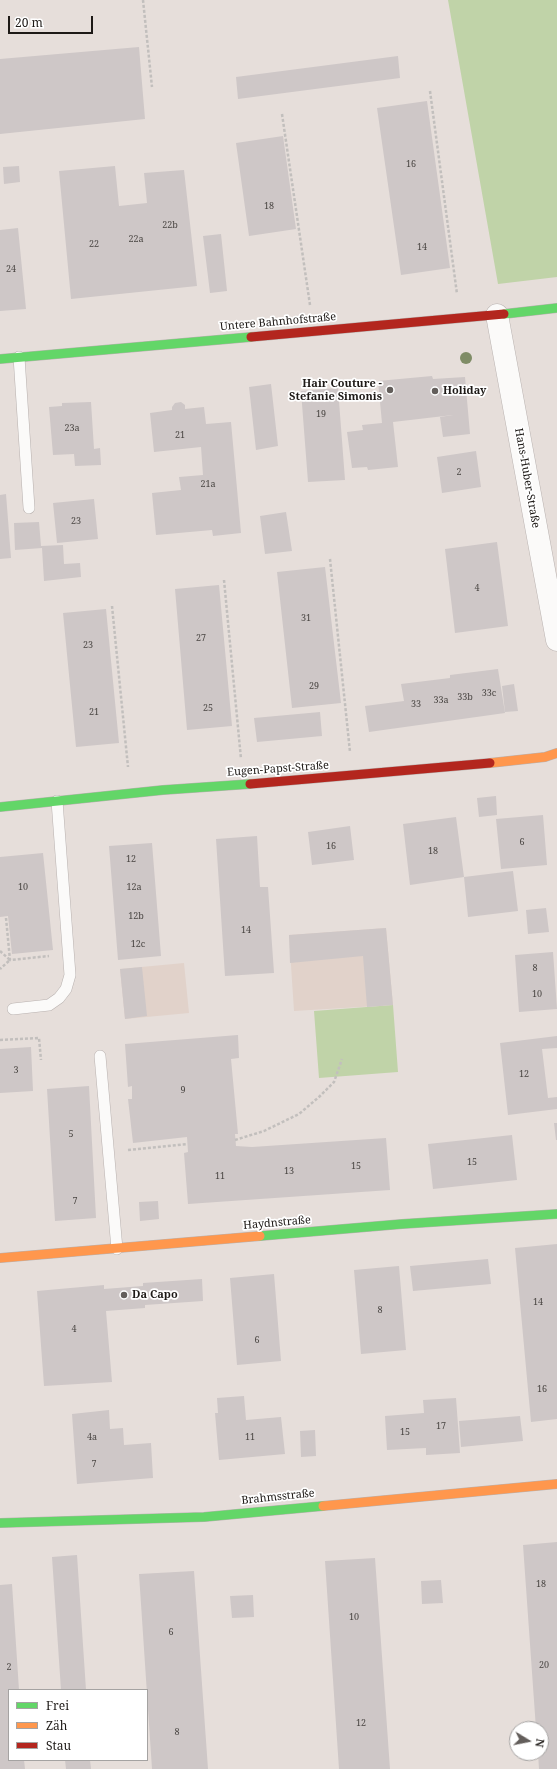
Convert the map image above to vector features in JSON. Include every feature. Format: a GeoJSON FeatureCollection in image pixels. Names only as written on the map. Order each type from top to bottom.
{"type":"FeatureCollection","features":[{"type":"Feature","properties":{"kind":"street","name":"Untere Bahnhofstraße"},"geometry":{"type":"LineString","coordinates":[[0,359],[497,315],[557,308]]}},
{"type":"Feature","properties":{"kind":"street","name":"Hans-Huber-Straße"},"geometry":{"type":"LineString","coordinates":[[497,315],[557,640]]}},
{"type":"Feature","properties":{"kind":"street","name":"Eugen-Papst-Straße"},"geometry":{"type":"LineString","coordinates":[[0,807],[243,784],[353,776],[517,761],[545,757],[557,753]]}},
{"type":"Feature","properties":{"kind":"street","name":"Haydnstraße"},"geometry":{"type":"LineString","coordinates":[[0,1258],[402,1224],[557,1214]]}},
{"type":"Feature","properties":{"kind":"street","name":"Brahmsstraße"},"geometry":{"type":"LineString","coordinates":[[0,1523],[204,1517],[557,1484]]}},
{"type":"Feature","properties":{"kind":"lane"},"geometry":{"type":"LineString","coordinates":[[19,357],[29,508]]}},
{"type":"Feature","properties":{"kind":"lane"},"geometry":{"type":"LineString","coordinates":[[13,1009],[49,1005],[59,998],[66,989],[70,975],[57,801]]}},
{"type":"Feature","properties":{"kind":"lane"},"geometry":{"type":"LineString","coordinates":[[100,1056],[110,1152],[117,1249]]}},
{"type":"Feature","properties":{"kind":"path"},"geometry":{"type":"LineString","coordinates":[[143,0],[152,87]]}},
{"type":"Feature","properties":{"kind":"path"},"geometry":{"type":"LineString","coordinates":[[430,91],[460,318]]}},
{"type":"Feature","properties":{"kind":"path"},"geometry":{"type":"LineString","coordinates":[[282,114],[314,331]]}},
{"type":"Feature","properties":{"kind":"path"},"geometry":{"type":"LineString","coordinates":[[330,559],[353,776]]}},
{"type":"Feature","properties":{"kind":"path"},"geometry":{"type":"LineString","coordinates":[[224,580],[243,784]]}},
{"type":"Feature","properties":{"kind":"path"},"geometry":{"type":"LineString","coordinates":[[112,606],[131,794]]}},
{"type":"Feature","properties":{"kind":"path"},"geometry":{"type":"LineString","coordinates":[[6,918],[10,960]]}},
{"type":"Feature","properties":{"kind":"path"},"geometry":{"type":"LineString","coordinates":[[0,951],[10,960]]}},
{"type":"Feature","properties":{"kind":"path"},"geometry":{"type":"LineString","coordinates":[[0,969],[10,960],[51,956]]}},
{"type":"Feature","properties":{"kind":"path"},"geometry":{"type":"LineString","coordinates":[[0,1040],[39,1038],[41,1060]]}},
{"type":"Feature","properties":{"kind":"path"},"geometry":{"type":"LineString","coordinates":[[235,1140],[264,1131],[299,1114],[334,1082],[342,1059]]}},
{"type":"Feature","properties":{"kind":"path"},"geometry":{"type":"LineString","coordinates":[[110,1152],[188,1144]]}},
{"type":"Feature","properties":{"kind":"shaded area"},"geometry":{"type":"Polygon","coordinates":[[[386,928],[393,1005],[294,1011],[289,935],[386,928]]]}},
{"type":"Feature","properties":{"kind":"shaded area"},"geometry":{"type":"Polygon","coordinates":[[[184,963],[189,1013],[125,1019],[120,969],[184,963]]]}},
{"type":"Feature","properties":{"kind":"green space"},"geometry":{"type":"Polygon","coordinates":[[[448,0],[557,0],[557,277],[498,284],[448,0]]]}},
{"type":"Feature","properties":{"kind":"green space"},"geometry":{"type":"Polygon","coordinates":[[[393,1005],[398,1072],[319,1078],[314,1011],[393,1005]]]}},
{"type":"Feature","properties":{"kind":"building"},"geometry":{"type":"Polygon","coordinates":[[[139,47],[145,119],[0,134],[0,59],[139,47]]]}},
{"type":"Feature","properties":{"kind":"building"},"geometry":{"type":"Polygon","coordinates":[[[398,56],[400,78],[238,99],[236,77],[398,56]]]}},
{"type":"Feature","properties":{"kind":"building"},"geometry":{"type":"Polygon","coordinates":[[[427,101],[450,268],[401,275],[377,108],[427,101]]]}},
{"type":"Feature","properties":{"kind":"building"},"geometry":{"type":"Polygon","coordinates":[[[283,136],[296,229],[249,236],[236,143],[283,136]]]}},
{"type":"Feature","properties":{"kind":"building"},"geometry":{"type":"Polygon","coordinates":[[[19,166],[20,182],[4,184],[3,167],[19,166]]]}},
{"type":"Feature","properties":{"kind":"building"},"geometry":{"type":"Polygon","coordinates":[[[115,166],[119,206],[147,203],[144,173],[184,170],[197,286],[71,299],[59,171],[115,166]]]}},
{"type":"Feature","properties":{"kind":"building"},"geometry":{"type":"Polygon","coordinates":[[[18,228],[26,309],[0,311],[0,230],[18,228]]]}},
{"type":"Feature","properties":{"kind":"building"},"geometry":{"type":"Polygon","coordinates":[[[221,234],[227,291],[210,293],[203,236],[221,234]]]}},
{"type":"Feature","properties":{"kind":"building"},"geometry":{"type":"Polygon","coordinates":[[[432,376],[433,379],[465,377],[470,434],[443,437],[440,417],[453,415],[393,422],[398,467],[368,470],[367,467],[352,468],[347,432],[363,430],[362,425],[382,423],[378,381],[432,376]]]}},
{"type":"Feature","properties":{"kind":"building"},"geometry":{"type":"Polygon","coordinates":[[[271,384],[278,446],[256,450],[249,387],[271,384]]]}},
{"type":"Feature","properties":{"kind":"building"},"geometry":{"type":"Polygon","coordinates":[[[338,388],[345,480],[308,482],[301,391],[338,388]]]}},
{"type":"Feature","properties":{"kind":"building"},"geometry":{"type":"Polygon","coordinates":[[[91,402],[94,449],[100,448],[101,465],[75,466],[74,454],[53,455],[49,407],[62,406],[62,403],[91,402]]]}},
{"type":"Feature","properties":{"kind":"building"},"geometry":{"type":"Polygon","coordinates":[[[181,402],[185,405],[185,409],[204,407],[206,424],[231,422],[241,533],[213,536],[212,530],[156,535],[152,493],[181,490],[179,477],[203,475],[201,447],[154,452],[150,413],[172,410],[175,403],[181,402]]]}},
{"type":"Feature","properties":{"kind":"building"},"geometry":{"type":"Polygon","coordinates":[[[476,451],[481,487],[442,493],[437,457],[476,451]]]}},
{"type":"Feature","properties":{"kind":"building"},"geometry":{"type":"Polygon","coordinates":[[[6,494],[11,558],[0,559],[0,495],[6,494]]]}},
{"type":"Feature","properties":{"kind":"building"},"geometry":{"type":"Polygon","coordinates":[[[94,499],[98,539],[57,543],[53,503],[94,499]]]}},
{"type":"Feature","properties":{"kind":"building"},"geometry":{"type":"Polygon","coordinates":[[[286,512],[292,551],[265,554],[260,516],[286,512]]]}},
{"type":"Feature","properties":{"kind":"building"},"geometry":{"type":"Polygon","coordinates":[[[39,522],[41,546],[63,545],[64,564],[80,563],[81,577],[44,581],[42,548],[15,550],[14,523],[39,522]]]}},
{"type":"Feature","properties":{"kind":"building"},"geometry":{"type":"Polygon","coordinates":[[[497,542],[508,626],[455,633],[445,549],[497,542]]]}},
{"type":"Feature","properties":{"kind":"building"},"geometry":{"type":"Polygon","coordinates":[[[325,567],[341,703],[292,708],[277,572],[325,567]]]}},
{"type":"Feature","properties":{"kind":"building"},"geometry":{"type":"Polygon","coordinates":[[[219,585],[232,726],[187,730],[175,589],[219,585]]]}},
{"type":"Feature","properties":{"kind":"building"},"geometry":{"type":"Polygon","coordinates":[[[106,609],[119,743],[76,747],[63,613],[106,609]]]}},
{"type":"Feature","properties":{"kind":"building"},"geometry":{"type":"Polygon","coordinates":[[[498,669],[505,713],[369,732],[365,706],[404,701],[401,684],[450,678],[450,675],[498,669]]]}},
{"type":"Feature","properties":{"kind":"building"},"geometry":{"type":"Polygon","coordinates":[[[514,684],[518,711],[505,712],[502,686],[514,684]]]}},
{"type":"Feature","properties":{"kind":"building"},"geometry":{"type":"Polygon","coordinates":[[[320,712],[322,736],[257,742],[254,718],[320,712]]]}},
{"type":"Feature","properties":{"kind":"building"},"geometry":{"type":"Polygon","coordinates":[[[496,796],[497,815],[479,817],[477,798],[496,796]]]}},
{"type":"Feature","properties":{"kind":"building"},"geometry":{"type":"Polygon","coordinates":[[[543,815],[547,865],[501,869],[496,819],[543,815]]]}},
{"type":"Feature","properties":{"kind":"building"},"geometry":{"type":"Polygon","coordinates":[[[456,817],[464,877],[410,885],[403,824],[456,817]]]}},
{"type":"Feature","properties":{"kind":"building"},"geometry":{"type":"Polygon","coordinates":[[[350,826],[354,860],[312,865],[308,832],[350,826]]]}},
{"type":"Feature","properties":{"kind":"building"},"geometry":{"type":"Polygon","coordinates":[[[257,836],[260,887],[268,887],[274,973],[225,976],[216,839],[257,836]]]}},
{"type":"Feature","properties":{"kind":"building"},"geometry":{"type":"Polygon","coordinates":[[[152,843],[161,956],[118,960],[109,846],[152,843]]]}},
{"type":"Feature","properties":{"kind":"building"},"geometry":{"type":"Polygon","coordinates":[[[43,853],[53,950],[12,954],[8,916],[0,917],[0,857],[43,853]]]}},
{"type":"Feature","properties":{"kind":"building"},"geometry":{"type":"Polygon","coordinates":[[[513,871],[518,911],[468,917],[464,877],[513,871]]]}},
{"type":"Feature","properties":{"kind":"building"},"geometry":{"type":"Polygon","coordinates":[[[546,908],[549,932],[528,934],[526,910],[546,908]]]}},
{"type":"Feature","properties":{"kind":"building"},"geometry":{"type":"Polygon","coordinates":[[[386,928],[393,1005],[367,1007],[363,956],[290,963],[289,935],[386,928]]]}},
{"type":"Feature","properties":{"kind":"building"},"geometry":{"type":"Polygon","coordinates":[[[553,952],[557,1009],[519,1012],[515,955],[553,952]]]}},
{"type":"Feature","properties":{"kind":"building"},"geometry":{"type":"Polygon","coordinates":[[[142,967],[147,1016],[125,1019],[120,969],[142,967]]]}},
{"type":"Feature","properties":{"kind":"building"},"geometry":{"type":"Polygon","coordinates":[[[238,1035],[239,1058],[231,1059],[238,1134],[235,1134],[236,1146],[252,1147],[386,1138],[390,1190],[188,1204],[184,1153],[188,1152],[187,1137],[133,1143],[128,1099],[132,1099],[132,1086],[128,1087],[125,1044],[238,1035]]]}},
{"type":"Feature","properties":{"kind":"building"},"geometry":{"type":"Polygon","coordinates":[[[557,1036],[557,1048],[542,1049],[548,1098],[557,1097],[557,1109],[508,1115],[500,1043],[557,1036]]]}},
{"type":"Feature","properties":{"kind":"building"},"geometry":{"type":"Polygon","coordinates":[[[31,1047],[33,1091],[0,1093],[0,1049],[31,1047]]]}},
{"type":"Feature","properties":{"kind":"building"},"geometry":{"type":"Polygon","coordinates":[[[89,1086],[96,1218],[55,1221],[47,1089],[89,1086]]]}},
{"type":"Feature","properties":{"kind":"building"},"geometry":{"type":"Polygon","coordinates":[[[554,1123],[557,1123],[557,1140],[556,1140],[554,1123]]]}},
{"type":"Feature","properties":{"kind":"building"},"geometry":{"type":"Polygon","coordinates":[[[512,1135],[517,1180],[433,1189],[428,1144],[512,1135]]]}},
{"type":"Feature","properties":{"kind":"building"},"geometry":{"type":"Polygon","coordinates":[[[158,1201],[159,1219],[140,1221],[139,1202],[158,1201]]]}},
{"type":"Feature","properties":{"kind":"building"},"geometry":{"type":"Polygon","coordinates":[[[557,1244],[557,1419],[531,1422],[515,1248],[557,1244]]]}},
{"type":"Feature","properties":{"kind":"building"},"geometry":{"type":"Polygon","coordinates":[[[488,1259],[491,1284],[413,1291],[410,1266],[488,1259]]]}},
{"type":"Feature","properties":{"kind":"building"},"geometry":{"type":"Polygon","coordinates":[[[399,1266],[406,1350],[361,1354],[354,1270],[399,1266]]]}},
{"type":"Feature","properties":{"kind":"building"},"geometry":{"type":"Polygon","coordinates":[[[274,1274],[281,1361],[237,1365],[230,1278],[274,1274]]]}},
{"type":"Feature","properties":{"kind":"building"},"geometry":{"type":"Polygon","coordinates":[[[202,1279],[203,1301],[145,1305],[145,1308],[106,1311],[112,1382],[44,1386],[37,1291],[104,1285],[104,1289],[143,1286],[143,1283],[202,1279]]]}},
{"type":"Feature","properties":{"kind":"building"},"geometry":{"type":"Polygon","coordinates":[[[244,1396],[246,1420],[281,1417],[285,1454],[219,1460],[215,1413],[218,1413],[217,1398],[244,1396]]]}},
{"type":"Feature","properties":{"kind":"building"},"geometry":{"type":"Polygon","coordinates":[[[456,1398],[460,1453],[426,1455],[426,1448],[387,1450],[385,1416],[424,1413],[423,1400],[456,1398]]]}},
{"type":"Feature","properties":{"kind":"building"},"geometry":{"type":"Polygon","coordinates":[[[109,1410],[110,1429],[123,1428],[124,1445],[151,1443],[153,1478],[77,1484],[72,1414],[109,1410]]]}},
{"type":"Feature","properties":{"kind":"building"},"geometry":{"type":"Polygon","coordinates":[[[520,1416],[523,1441],[461,1447],[459,1421],[520,1416]]]}},
{"type":"Feature","properties":{"kind":"building"},"geometry":{"type":"Polygon","coordinates":[[[315,1430],[316,1456],[301,1457],[300,1431],[315,1430]]]}},
{"type":"Feature","properties":{"kind":"building"},"geometry":{"type":"Polygon","coordinates":[[[557,1542],[557,1769],[539,1769],[538,1761],[549,1761],[549,1721],[535,1721],[523,1545],[557,1542]]]}},
{"type":"Feature","properties":{"kind":"building"},"geometry":{"type":"Polygon","coordinates":[[[77,1555],[86,1689],[61,1689],[52,1557],[77,1555]]]}},
{"type":"Feature","properties":{"kind":"building"},"geometry":{"type":"Polygon","coordinates":[[[375,1558],[390,1769],[339,1769],[325,1561],[375,1558]]]}},
{"type":"Feature","properties":{"kind":"building"},"geometry":{"type":"Polygon","coordinates":[[[194,1571],[208,1769],[152,1769],[148,1689],[147,1689],[139,1574],[194,1571]]]}},
{"type":"Feature","properties":{"kind":"building"},"geometry":{"type":"Polygon","coordinates":[[[441,1580],[443,1603],[422,1604],[421,1581],[441,1580]]]}},
{"type":"Feature","properties":{"kind":"building"},"geometry":{"type":"Polygon","coordinates":[[[12,1584],[19,1689],[8,1689],[8,1761],[24,1761],[25,1769],[0,1769],[0,1585],[12,1584]]]}},
{"type":"Feature","properties":{"kind":"building"},"geometry":{"type":"Polygon","coordinates":[[[253,1595],[254,1617],[232,1618],[230,1596],[253,1595]]]}},
{"type":"Feature","properties":{"kind":"building"},"geometry":{"type":"Polygon","coordinates":[[[65,1761],[90,1761],[91,1769],[66,1769],[65,1761]]]}},
{"type":"Feature","properties":{"kind":"traffic: fast"},"geometry":{"type":"LineString","coordinates":[[504,314],[557,308]]}},
{"type":"Feature","properties":{"kind":"traffic: fast"},"geometry":{"type":"LineString","coordinates":[[0,359],[251,337]]}},
{"type":"Feature","properties":{"kind":"traffic: fast"},"geometry":{"type":"LineString","coordinates":[[0,807],[163,790],[250,784]]}},
{"type":"Feature","properties":{"kind":"traffic: fast"},"geometry":{"type":"LineString","coordinates":[[260,1236],[402,1224],[557,1214]]}},
{"type":"Feature","properties":{"kind":"traffic: fast"},"geometry":{"type":"LineString","coordinates":[[0,1523],[204,1517],[323,1506]]}},
{"type":"Feature","properties":{"kind":"traffic: slow"},"geometry":{"type":"LineString","coordinates":[[490,763],[545,757],[557,753]]}},
{"type":"Feature","properties":{"kind":"traffic: slow"},"geometry":{"type":"LineString","coordinates":[[0,1258],[260,1236]]}},
{"type":"Feature","properties":{"kind":"traffic: slow"},"geometry":{"type":"LineString","coordinates":[[323,1506],[557,1484]]}},
{"type":"Feature","properties":{"kind":"traffic: jam"},"geometry":{"type":"LineString","coordinates":[[251,337],[504,314]]}},
{"type":"Feature","properties":{"kind":"traffic: jam"},"geometry":{"type":"LineString","coordinates":[[250,784],[490,763]]}},
{"type":"Feature","properties":{"kind":"place","name":"Hair Couture - Stefanie Simonis"},"geometry":{"type":"Point","coordinates":[390,390]}},
{"type":"Feature","properties":{"kind":"place","name":"Holiday"},"geometry":{"type":"Point","coordinates":[435,391]}},
{"type":"Feature","properties":{"kind":"place","name":"Da Capo"},"geometry":{"type":"Point","coordinates":[124,1295]}}]}
